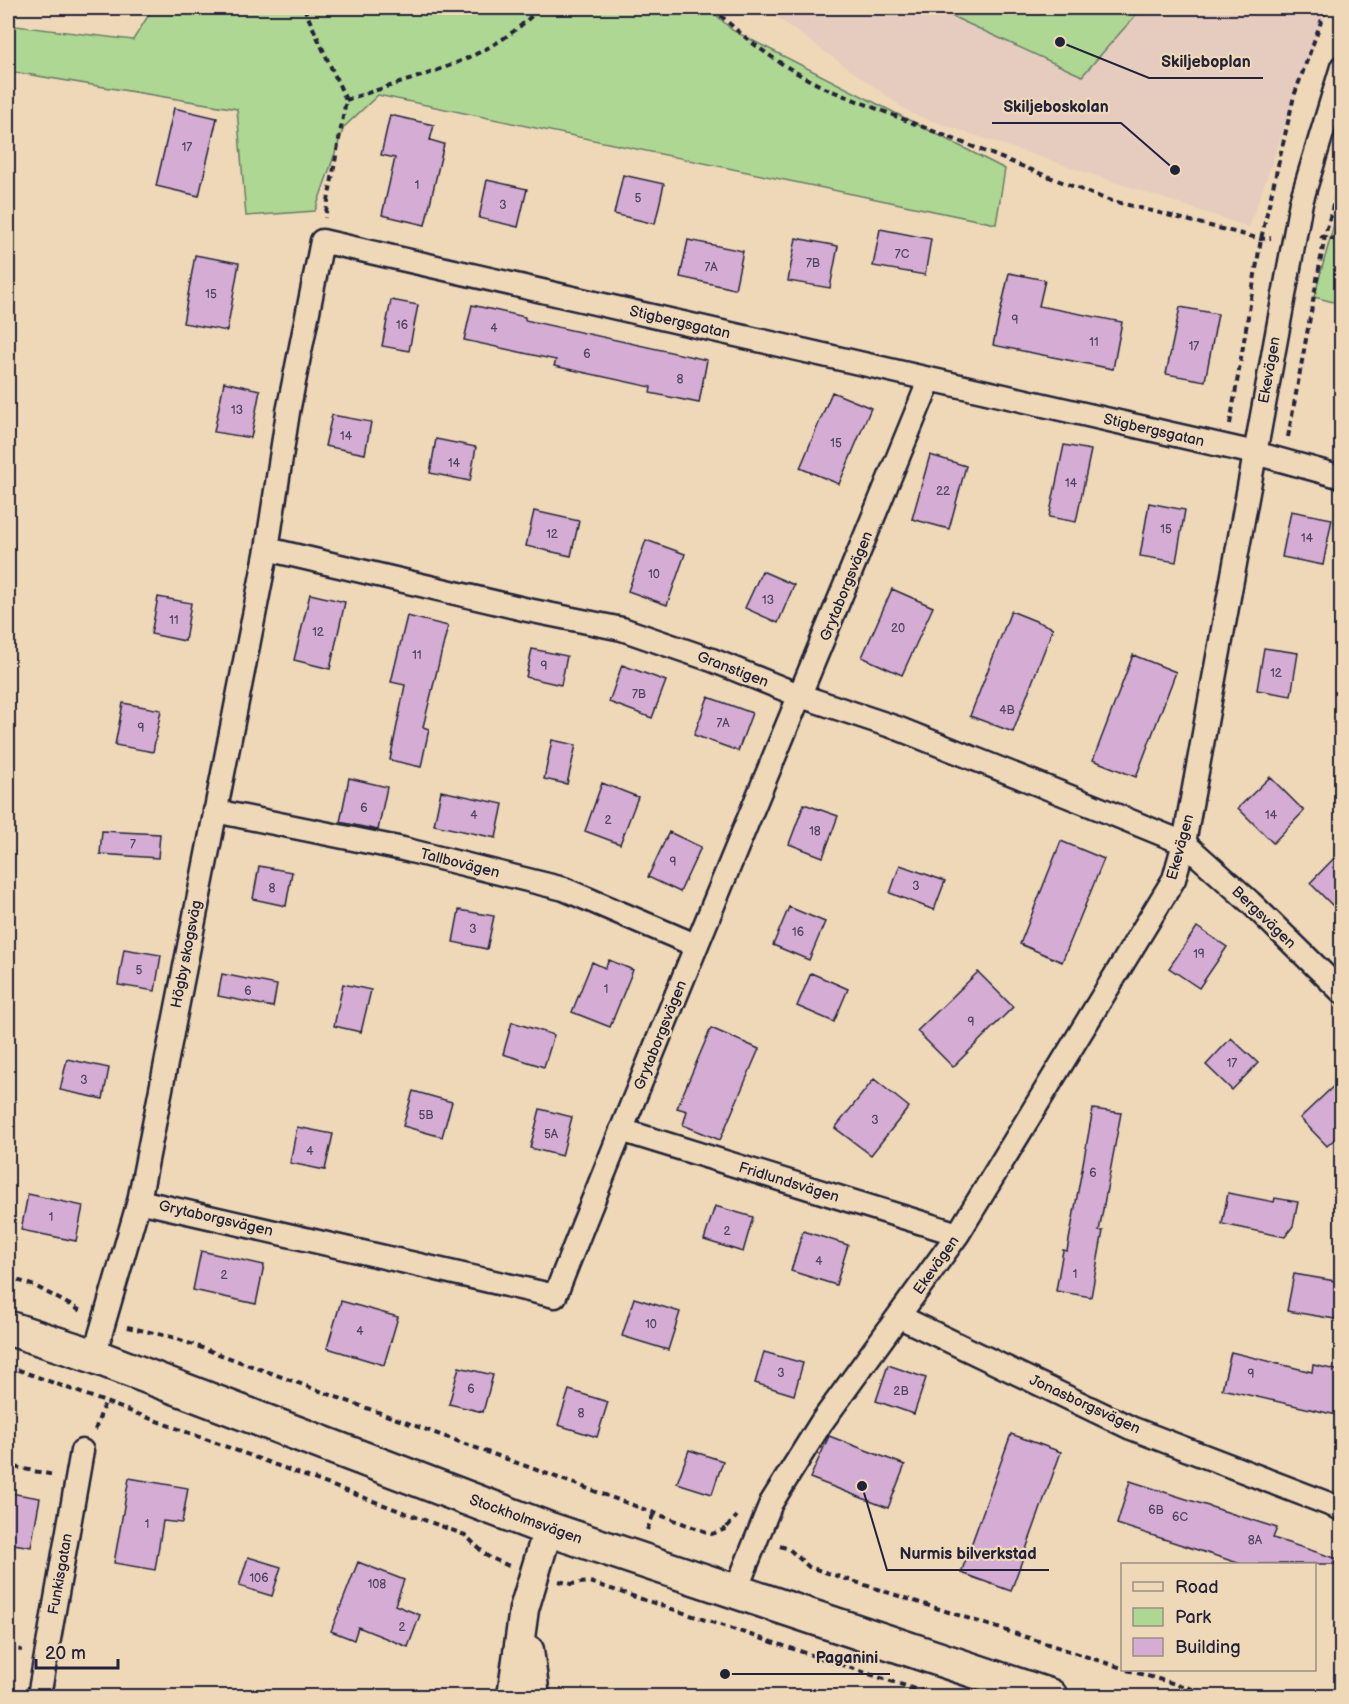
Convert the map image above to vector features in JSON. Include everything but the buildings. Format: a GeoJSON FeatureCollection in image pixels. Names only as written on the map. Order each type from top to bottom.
{"type":"FeatureCollection","features":[{"type":"Feature","properties":{"kind":"main road","name":"Stockholmsvägen"},"geometry":{"type":"LineString","coordinates":[[8,1328],[94,1356],[548,1529],[1050,1696]]}},
{"type":"Feature","properties":{"kind":"street","name":"Ekevägen"},"geometry":{"type":"LineString","coordinates":[[736,1590],[771,1503],[821,1423],[958,1234],[1174,879],[1184,843],[1256,453],[1278,316],[1301,202],[1341,67]]}},
{"type":"Feature","properties":{"kind":"street","name":"Stigbergsgatan"},"geometry":{"type":"LineString","coordinates":[[322,241],[1256,453],[1341,477]]}},
{"type":"Feature","properties":{"kind":"street"},"geometry":{"type":"LineString","coordinates":[[267,549],[288,412],[322,241]]}},
{"type":"Feature","properties":{"kind":"street","name":"Grytaborgsvägen"},"geometry":{"type":"LineString","coordinates":[[139,1201],[555,1296],[695,945],[801,696],[930,379]]}},
{"type":"Feature","properties":{"kind":"street","name":"Granstigen"},"geometry":{"type":"LineString","coordinates":[[267,549],[528,610],[622,629],[712,660],[801,696],[897,728],[1184,843]]}},
{"type":"Feature","properties":{"kind":"street","name":"Högby skogsväg"},"geometry":{"type":"LineString","coordinates":[[94,1356],[139,1201],[267,549]]}},
{"type":"Feature","properties":{"kind":"street","name":"Tallbovägen"},"geometry":{"type":"LineString","coordinates":[[215,811],[403,849],[564,889],[695,945]]}},
{"type":"Feature","properties":{"kind":"street","name":"Bergsvägen"},"geometry":{"type":"LineString","coordinates":[[1184,843],[1250,902],[1341,992]]}},
{"type":"Feature","properties":{"kind":"street","name":"Fridlundsvägen"},"geometry":{"type":"LineString","coordinates":[[621,1130],[958,1234]]}},
{"type":"Feature","properties":{"kind":"street","name":"Jonasborgsvägen"},"geometry":{"type":"LineString","coordinates":[[900,1317],[1131,1428],[1341,1509]]}},
{"type":"Feature","properties":{"kind":"street","name":"Funkisgatan"},"geometry":{"type":"LineString","coordinates":[[39,1696],[82,1450]]}},
{"type":"Feature","properties":{"kind":"street"},"geometry":{"type":"LineString","coordinates":[[512,1696],[524,1609],[548,1529]]}},
{"type":"Feature","properties":{"kind":"street"},"geometry":{"type":"LineString","coordinates":[[524,1609],[535,1696]]}},
{"type":"Feature","properties":{"kind":"path"},"geometry":{"type":"LineString","coordinates":[[304,8],[346,100],[322,241]]}},
{"type":"Feature","properties":{"kind":"path"},"geometry":{"type":"LineString","coordinates":[[346,100],[486,51],[528,20],[539,8]]}},
{"type":"Feature","properties":{"kind":"path"},"geometry":{"type":"LineString","coordinates":[[713,8],[733,28],[786,69],[827,89],[1105,199],[1260,239]]}},
{"type":"Feature","properties":{"kind":"path"},"geometry":{"type":"LineString","coordinates":[[1230,424],[1260,239],[1294,96],[1326,8]]}},
{"type":"Feature","properties":{"kind":"path"},"geometry":{"type":"LineString","coordinates":[[1256,453],[1291,436],[1325,236],[1341,171]]}},
{"type":"Feature","properties":{"kind":"path"},"geometry":{"type":"LineString","coordinates":[[1325,236],[1341,241]]}},
{"type":"Feature","properties":{"kind":"path"},"geometry":{"type":"LineString","coordinates":[[8,1277],[35,1286],[79,1310],[104,1320],[172,1337],[712,1534],[727,1527],[789,1549],[809,1567],[1121,1668]]}},
{"type":"Feature","properties":{"kind":"path"},"geometry":{"type":"LineString","coordinates":[[8,1366],[465,1535],[487,1556],[533,1573],[570,1584],[590,1582],[936,1696]]}},
{"type":"Feature","properties":{"kind":"path"},"geometry":{"type":"LineString","coordinates":[[8,1461],[9,1466],[77,1480]]}},
{"type":"Feature","properties":{"kind":"path"},"geometry":{"type":"LineString","coordinates":[[1130,1671],[1217,1696]]}},
{"type":"Feature","properties":{"kind":"shaded area"},"geometry":{"type":"Polygon","coordinates":[[[764,8],[1327,8],[1249,227],[912,114],[764,8]]]}},
{"type":"Feature","properties":{"kind":"green space"},"geometry":{"type":"Polygon","coordinates":[[[153,8],[709,8],[732,30],[1005,169],[996,224],[378,95],[344,127],[315,211],[246,216],[237,109],[8,71],[8,25],[133,40],[153,8]]]}},
{"type":"Feature","properties":{"kind":"green space"},"geometry":{"type":"Polygon","coordinates":[[[934,8],[1142,8],[1082,76],[934,8]]]}},
{"type":"Feature","properties":{"kind":"green space"},"geometry":{"type":"Polygon","coordinates":[[[1341,199],[1341,304],[1314,297],[1341,199]]]}},
{"type":"Feature","properties":{"kind":"place","name":"Skiljeboplan"},"geometry":{"type":"Point","coordinates":[1060,42]}},
{"type":"Feature","properties":{"kind":"place","name":"Skiljeboskolan"},"geometry":{"type":"Point","coordinates":[1175,170]}},
{"type":"Feature","properties":{"kind":"place","name":"Nurmis bilverkstad"},"geometry":{"type":"Point","coordinates":[862,1486]}},
{"type":"Feature","properties":{"kind":"place","name":"Paganini"},"geometry":{"type":"Point","coordinates":[725,1674]}}]}
